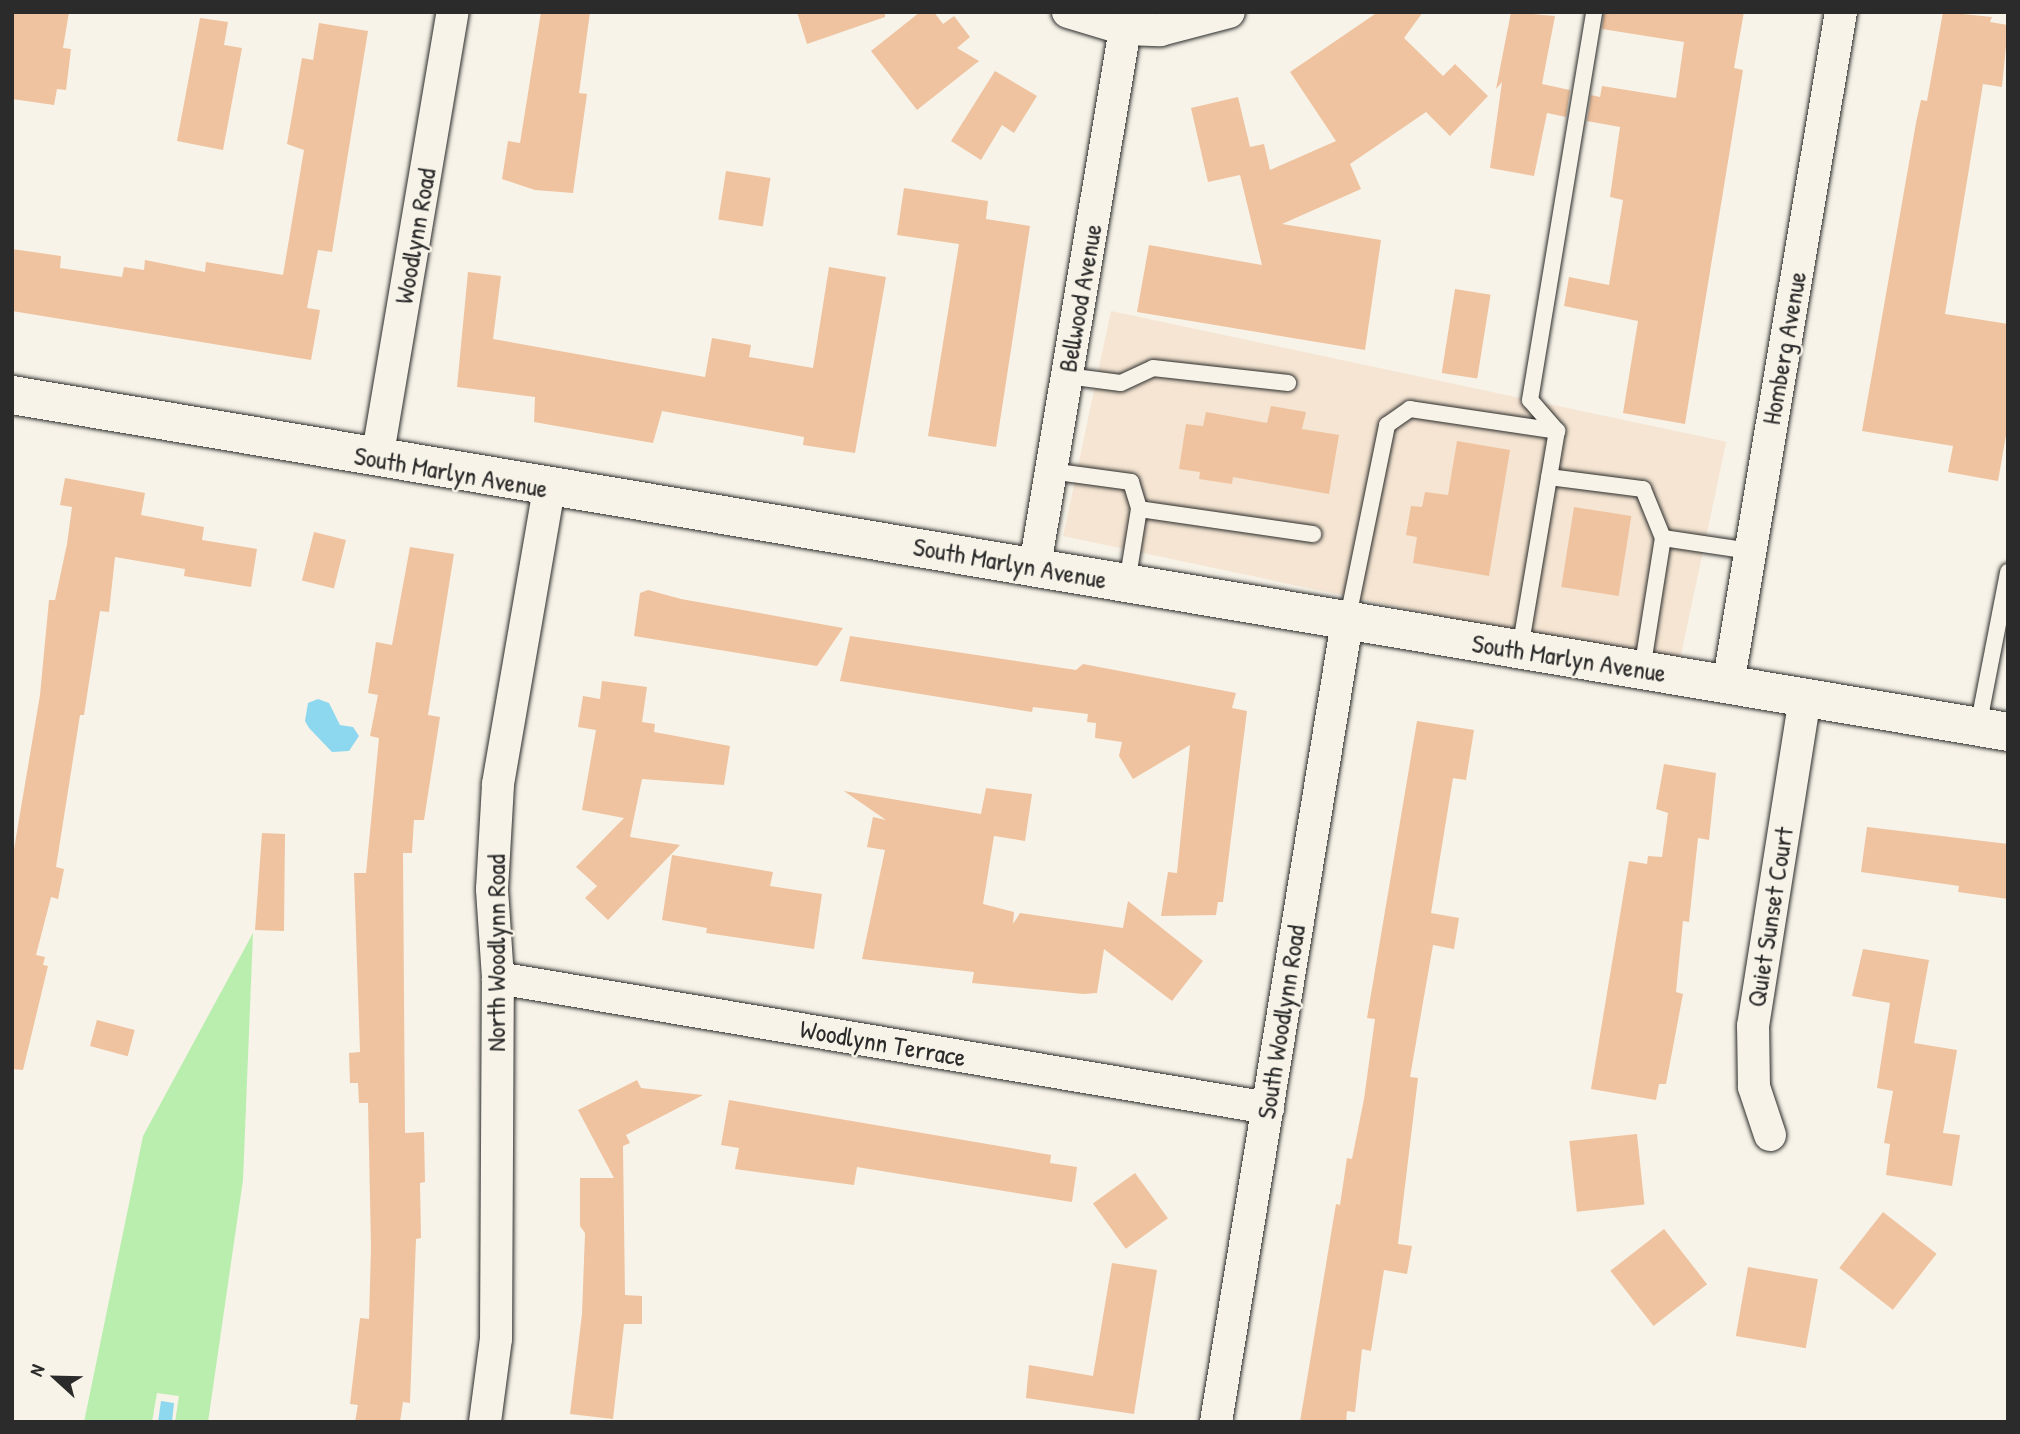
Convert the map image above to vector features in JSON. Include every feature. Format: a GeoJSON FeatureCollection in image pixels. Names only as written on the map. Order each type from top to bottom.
{"type":"FeatureCollection","features":[{"type":"Feature","properties":{"kind":"street","name":"Woodlynn Road"},"geometry":{"type":"LineString","coordinates":[[377,459],[453,12]]}},
{"type":"Feature","properties":{"kind":"street"},"geometry":{"type":"LineString","coordinates":[[1068,12],[1125,29],[1160,30],[1229,12]]}},
{"type":"Feature","properties":{"kind":"street","name":"Homberg Avenue"},"geometry":{"type":"LineString","coordinates":[[1728,685],[1841,12]]}},
{"type":"Feature","properties":{"kind":"street","name":"Bellwood Avenue"},"geometry":{"type":"LineString","coordinates":[[1035,566],[1125,29]]}},
{"type":"Feature","properties":{"kind":"street","name":"South Marlyn Avenue"},"geometry":{"type":"LineString","coordinates":[[12,395],[549,489],[1035,566],[1993,729]]}},
{"type":"Feature","properties":{"kind":"street","name":"North Woodlynn Road"},"geometry":{"type":"LineString","coordinates":[[485,1422],[496,1339],[498,978],[492,889],[498,784],[549,489]]}},
{"type":"Feature","properties":{"kind":"street","name":"South Woodlynn Road"},"geometry":{"type":"LineString","coordinates":[[1216,1422],[1347,621]]}},
{"type":"Feature","properties":{"kind":"street","name":"Quiet Sunset Court"},"geometry":{"type":"LineString","coordinates":[[1770,1135],[1754,1087],[1753,1026],[1805,698]]}},
{"type":"Feature","properties":{"kind":"street","name":"Woodlynn Terrace"},"geometry":{"type":"LineString","coordinates":[[498,978],[1268,1108]]}},
{"type":"Feature","properties":{"kind":"lane"},"geometry":{"type":"LineString","coordinates":[[1557,431],[1530,400],[1594,12]]}},
{"type":"Feature","properties":{"kind":"lane"},"geometry":{"type":"LineString","coordinates":[[1067,376],[1121,383],[1153,368],[1287,383]]}},
{"type":"Feature","properties":{"kind":"lane"},"geometry":{"type":"LineString","coordinates":[[1347,621],[1387,425],[1410,409],[1557,431]]}},
{"type":"Feature","properties":{"kind":"lane"},"geometry":{"type":"LineString","coordinates":[[1520,650],[1557,431]]}},
{"type":"Feature","properties":{"kind":"lane"},"geometry":{"type":"LineString","coordinates":[[1051,471],[1131,482],[1139,509],[1127,583]]}},
{"type":"Feature","properties":{"kind":"lane"},"geometry":{"type":"LineString","coordinates":[[1549,477],[1643,489],[1663,538],[1642,670]]}},
{"type":"Feature","properties":{"kind":"lane"},"geometry":{"type":"LineString","coordinates":[[1139,509],[1313,534]]}},
{"type":"Feature","properties":{"kind":"lane"},"geometry":{"type":"LineString","coordinates":[[1663,538],[1750,551]]}},
{"type":"Feature","properties":{"kind":"lane"},"geometry":{"type":"LineString","coordinates":[[1993,729],[2008,572]]}},
{"type":"Feature","properties":{"kind":"shaded area"},"geometry":{"type":"Polygon","coordinates":[[[1111,311],[1726,442],[1678,667],[1063,536],[1111,311]]]}},
{"type":"Feature","properties":{"kind":"green space"},"geometry":{"type":"Polygon","coordinates":[[[253,933],[243,1180],[208,1422],[175,1422],[179,1396],[157,1393],[152,1422],[84,1422],[143,1136],[253,933]]]}},
{"type":"Feature","properties":{"kind":"water"},"geometry":{"type":"Polygon","coordinates":[[[318,699],[329,703],[340,725],[353,727],[359,736],[349,751],[332,752],[309,728],[305,721],[308,703],[318,699]]]}},
{"type":"Feature","properties":{"kind":"water"},"geometry":{"type":"Polygon","coordinates":[[[161,1401],[174,1403],[172,1422],[158,1422],[161,1401]]]}},
{"type":"Feature","properties":{"kind":"building"},"geometry":{"type":"Polygon","coordinates":[[[12,12],[69,12],[63,48],[71,49],[66,90],[57,89],[54,105],[12,99],[12,12]]]}},
{"type":"Feature","properties":{"kind":"building"},"geometry":{"type":"Polygon","coordinates":[[[541,12],[590,12],[579,93],[587,94],[573,193],[535,190],[502,179],[508,141],[520,143],[541,12]]]}},
{"type":"Feature","properties":{"kind":"building"},"geometry":{"type":"Polygon","coordinates":[[[797,12],[885,12],[885,17],[807,44],[797,12]]]}},
{"type":"Feature","properties":{"kind":"building"},"geometry":{"type":"Polygon","coordinates":[[[920,12],[934,12],[943,24],[954,16],[970,37],[957,48],[979,61],[917,110],[871,51],[920,12]]]}},
{"type":"Feature","properties":{"kind":"building"},"geometry":{"type":"Polygon","coordinates":[[[1378,12],[1423,12],[1404,38],[1443,76],[1455,64],[1488,96],[1450,136],[1426,112],[1350,164],[1361,189],[1282,224],[1381,240],[1365,350],[1137,312],[1149,245],[1262,265],[1240,175],[1208,182],[1191,108],[1238,97],[1250,147],[1264,144],[1270,170],[1336,141],[1290,72],[1378,12]]]}},
{"type":"Feature","properties":{"kind":"building"},"geometry":{"type":"Polygon","coordinates":[[[1511,12],[1555,16],[1542,84],[1570,90],[1566,117],[1547,113],[1534,176],[1490,168],[1502,82],[1496,89],[1511,12]]]}},
{"type":"Feature","properties":{"kind":"building"},"geometry":{"type":"Polygon","coordinates":[[[1604,12],[1744,12],[1734,68],[1743,70],[1685,424],[1623,413],[1638,321],[1564,306],[1569,277],[1609,285],[1623,200],[1610,197],[1620,127],[1587,121],[1591,95],[1600,97],[1602,86],[1676,98],[1684,42],[1602,29],[1604,12]]]}},
{"type":"Feature","properties":{"kind":"building"},"geometry":{"type":"Polygon","coordinates":[[[1943,12],[1992,17],[1990,22],[2008,25],[2002,87],[1983,84],[1945,314],[2008,324],[2008,424],[1998,481],[1948,472],[1953,446],[1862,431],[1916,123],[1921,100],[1927,101],[1943,12]]]}},
{"type":"Feature","properties":{"kind":"building"},"geometry":{"type":"Polygon","coordinates":[[[200,18],[228,22],[224,45],[242,48],[223,150],[177,141],[200,18]]]}},
{"type":"Feature","properties":{"kind":"building"},"geometry":{"type":"Polygon","coordinates":[[[319,23],[368,31],[332,252],[318,250],[307,308],[320,310],[311,360],[12,311],[12,249],[61,256],[60,268],[122,277],[124,267],[144,270],[145,260],[205,272],[206,262],[283,275],[304,150],[287,144],[302,58],[313,60],[319,23]]]}},
{"type":"Feature","properties":{"kind":"building"},"geometry":{"type":"Polygon","coordinates":[[[995,71],[1037,96],[1014,133],[1002,125],[981,160],[951,141],[995,71]]]}},
{"type":"Feature","properties":{"kind":"building"},"geometry":{"type":"Polygon","coordinates":[[[726,171],[770,178],[763,226],[718,219],[726,171]]]}},
{"type":"Feature","properties":{"kind":"building"},"geometry":{"type":"Polygon","coordinates":[[[904,188],[988,201],[986,219],[1030,226],[996,447],[928,436],[959,244],[897,235],[904,188]]]}},
{"type":"Feature","properties":{"kind":"building"},"geometry":{"type":"Polygon","coordinates":[[[829,267],[886,277],[855,453],[803,445],[804,437],[662,411],[653,443],[534,422],[535,397],[457,387],[468,272],[501,276],[493,339],[705,377],[712,338],[751,345],[749,357],[813,368],[829,267]]]}},
{"type":"Feature","properties":{"kind":"building"},"geometry":{"type":"Polygon","coordinates":[[[1455,289],[1491,295],[1477,379],[1442,373],[1455,289]]]}},
{"type":"Feature","properties":{"kind":"building"},"geometry":{"type":"Polygon","coordinates":[[[1271,406],[1306,412],[1302,429],[1339,435],[1329,494],[1233,477],[1232,484],[1199,479],[1200,472],[1179,469],[1186,424],[1203,426],[1206,412],[1267,423],[1271,406]]]}},
{"type":"Feature","properties":{"kind":"building"},"geometry":{"type":"Polygon","coordinates":[[[1457,441],[1510,450],[1489,576],[1413,563],[1417,537],[1406,535],[1411,506],[1422,507],[1425,492],[1448,495],[1457,441]]]}},
{"type":"Feature","properties":{"kind":"building"},"geometry":{"type":"Polygon","coordinates":[[[65,478],[145,493],[141,515],[204,527],[202,540],[257,549],[251,587],[184,576],[185,569],[115,557],[109,612],[100,611],[84,715],[80,715],[56,867],[64,869],[58,899],[51,897],[36,955],[45,957],[43,965],[48,966],[23,1070],[12,1069],[12,861],[40,695],[49,600],[55,600],[67,544],[72,507],[60,505],[65,478]]]}},
{"type":"Feature","properties":{"kind":"building"},"geometry":{"type":"Polygon","coordinates":[[[1574,507],[1631,516],[1619,596],[1561,587],[1574,507]]]}},
{"type":"Feature","properties":{"kind":"building"},"geometry":{"type":"Polygon","coordinates":[[[314,532],[346,540],[334,588],[302,581],[314,532]]]}},
{"type":"Feature","properties":{"kind":"building"},"geometry":{"type":"Polygon","coordinates":[[[410,547],[454,554],[428,715],[440,717],[424,820],[414,820],[412,853],[403,853],[405,1133],[424,1132],[425,1182],[420,1183],[421,1238],[416,1239],[410,1403],[403,1402],[400,1422],[355,1422],[358,1405],[350,1404],[360,1318],[369,1319],[371,1247],[368,1103],[359,1103],[358,1083],[350,1083],[349,1053],[360,1052],[354,873],[366,873],[379,738],[370,736],[378,695],[368,693],[376,642],[392,645],[410,547]]]}},
{"type":"Feature","properties":{"kind":"building"},"geometry":{"type":"Polygon","coordinates":[[[648,590],[681,599],[843,628],[817,666],[634,636],[640,593],[648,590]]]}},
{"type":"Feature","properties":{"kind":"building"},"geometry":{"type":"Polygon","coordinates":[[[850,636],[1076,670],[1083,664],[1236,693],[1232,708],[1247,711],[1223,902],[1218,902],[1216,915],[1161,916],[1168,872],[1177,873],[1190,745],[1133,779],[1119,756],[1122,742],[1095,738],[1096,723],[1087,722],[1088,714],[1033,707],[1032,712],[840,681],[850,636]]]}},
{"type":"Feature","properties":{"kind":"building"},"geometry":{"type":"Polygon","coordinates":[[[602,681],[647,687],[642,722],[655,724],[654,732],[730,746],[724,785],[642,779],[630,837],[680,845],[608,920],[585,898],[597,886],[576,867],[624,818],[582,810],[596,730],[578,727],[583,696],[600,699],[602,681]]]}},
{"type":"Feature","properties":{"kind":"building"},"geometry":{"type":"Polygon","coordinates":[[[1417,721],[1474,730],[1466,780],[1453,778],[1431,913],[1459,918],[1454,949],[1433,945],[1410,1077],[1418,1078],[1398,1244],[1412,1246],[1407,1274],[1384,1270],[1371,1351],[1362,1349],[1355,1412],[1347,1411],[1346,1422],[1300,1422],[1336,1204],[1340,1205],[1347,1158],[1352,1159],[1364,1099],[1375,1019],[1367,1018],[1417,721]]]}},
{"type":"Feature","properties":{"kind":"building"},"geometry":{"type":"Polygon","coordinates":[[[1664,764],[1716,773],[1709,840],[1698,838],[1689,922],[1683,921],[1676,992],[1683,994],[1666,1084],[1659,1084],[1656,1100],[1591,1089],[1629,861],[1647,864],[1648,856],[1662,857],[1668,813],[1656,809],[1664,764]]]}},
{"type":"Feature","properties":{"kind":"building"},"geometry":{"type":"Polygon","coordinates":[[[986,788],[1032,794],[1025,841],[994,836],[983,904],[1014,912],[1013,924],[1020,913],[1123,928],[1128,901],[1203,961],[1172,1001],[1104,949],[1097,993],[1083,994],[972,983],[974,972],[862,959],[885,850],[867,847],[873,817],[886,820],[844,791],[981,814],[986,788]]]}},
{"type":"Feature","properties":{"kind":"building"},"geometry":{"type":"Polygon","coordinates":[[[1867,827],[2008,844],[2008,899],[1958,892],[1959,886],[1861,872],[1867,827]]]}},
{"type":"Feature","properties":{"kind":"building"},"geometry":{"type":"Polygon","coordinates":[[[262,833],[285,834],[284,931],[255,930],[262,833]]]}},
{"type":"Feature","properties":{"kind":"building"},"geometry":{"type":"Polygon","coordinates":[[[672,855],[773,872],[770,886],[822,894],[814,949],[706,933],[707,928],[662,920],[672,855]]]}},
{"type":"Feature","properties":{"kind":"building"},"geometry":{"type":"Polygon","coordinates":[[[1863,949],[1929,960],[1914,1043],[1957,1050],[1943,1133],[1960,1135],[1952,1186],[1886,1175],[1890,1144],[1884,1143],[1893,1091],[1877,1088],[1890,1003],[1852,996],[1863,949]]]}},
{"type":"Feature","properties":{"kind":"building"},"geometry":{"type":"Polygon","coordinates":[[[97,1020],[135,1030],[128,1056],[90,1046],[97,1020]]]}},
{"type":"Feature","properties":{"kind":"building"},"geometry":{"type":"Polygon","coordinates":[[[637,1080],[641,1088],[703,1095],[626,1135],[630,1143],[623,1146],[625,1295],[642,1296],[642,1324],[624,1324],[613,1419],[570,1414],[582,1314],[585,1233],[580,1226],[580,1178],[614,1178],[578,1110],[637,1080]]]}},
{"type":"Feature","properties":{"kind":"building"},"geometry":{"type":"Polygon","coordinates":[[[729,1100],[1051,1155],[1050,1163],[1077,1167],[1072,1202],[857,1167],[854,1185],[735,1169],[739,1148],[721,1145],[729,1100]]]}},
{"type":"Feature","properties":{"kind":"building"},"geometry":{"type":"Polygon","coordinates":[[[1637,1134],[1644,1205],[1577,1212],[1569,1141],[1637,1134]]]}},
{"type":"Feature","properties":{"kind":"building"},"geometry":{"type":"Polygon","coordinates":[[[1135,1173],[1168,1218],[1126,1249],[1093,1204],[1135,1173]]]}},
{"type":"Feature","properties":{"kind":"building"},"geometry":{"type":"Polygon","coordinates":[[[1883,1212],[1937,1254],[1893,1310],[1839,1268],[1883,1212]]]}},
{"type":"Feature","properties":{"kind":"building"},"geometry":{"type":"Polygon","coordinates":[[[1664,1229],[1707,1284],[1654,1326],[1610,1271],[1664,1229]]]}},
{"type":"Feature","properties":{"kind":"building"},"geometry":{"type":"Polygon","coordinates":[[[1112,1263],[1157,1270],[1134,1414],[1026,1398],[1029,1365],[1093,1376],[1112,1263]]]}},
{"type":"Feature","properties":{"kind":"building"},"geometry":{"type":"Polygon","coordinates":[[[1748,1267],[1818,1279],[1806,1348],[1736,1336],[1748,1267]]]}}]}
